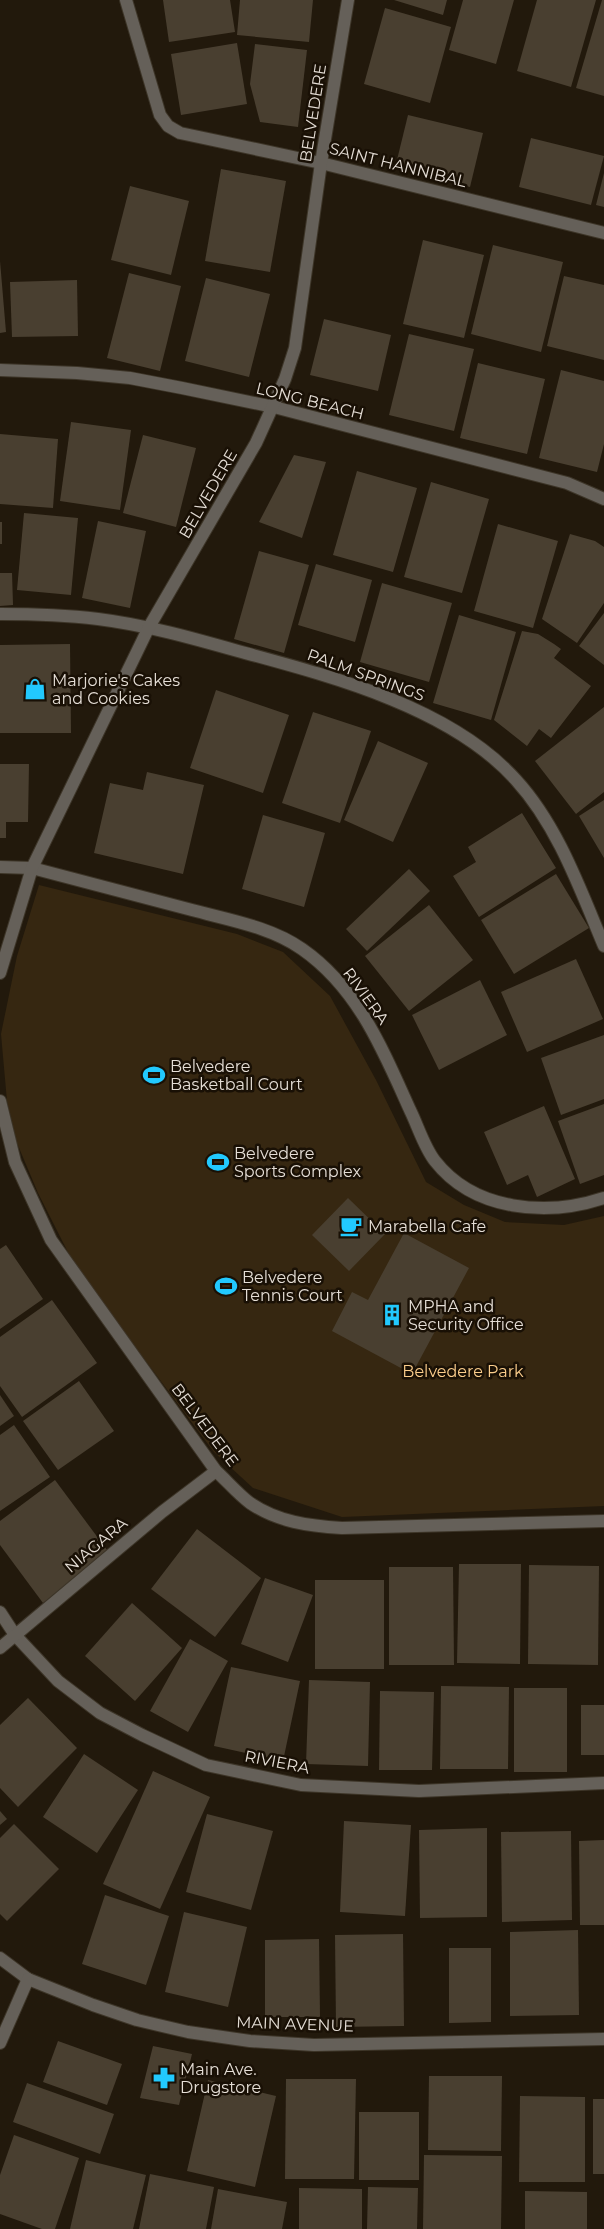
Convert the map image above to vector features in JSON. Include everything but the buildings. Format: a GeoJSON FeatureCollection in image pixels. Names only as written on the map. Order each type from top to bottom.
{"type":"FeatureCollection","features":[{"type":"Feature","properties":{"kind":"street","name":"SAINT HANNIBAL"},"geometry":{"type":"LineString","coordinates":[[126,0],[155,101],[160,115],[168,126],[193,136],[321,163],[604,232]]}},
{"type":"Feature","properties":{"kind":"street","name":"BELVEDERE"},"geometry":{"type":"LineString","coordinates":[[0,973],[32,868],[149,627],[236,479],[274,408],[295,348],[321,163],[348,0]]}},
{"type":"Feature","properties":{"kind":"street","name":"LONG BEACH"},"geometry":{"type":"LineString","coordinates":[[0,370],[77,373],[130,378],[274,408],[567,483],[604,499]]}},
{"type":"Feature","properties":{"kind":"street","name":"PALM SPRINGS"},"geometry":{"type":"LineString","coordinates":[[0,614],[58,615],[149,627],[295,666],[403,703],[444,724],[477,746],[516,779],[548,821],[604,946]]}},
{"type":"Feature","properties":{"kind":"street","name":"RIVIERA"},"geometry":{"type":"LineString","coordinates":[[0,867],[32,868],[263,929],[302,948],[340,981],[372,1027],[434,1160],[460,1186],[495,1201],[537,1209],[581,1206],[604,1198]]}},
{"type":"Feature","properties":{"kind":"street","name":"BELVEDERE"},"geometry":{"type":"LineString","coordinates":[[0,1101],[15,1162],[51,1240],[216,1471],[250,1502],[280,1519],[308,1526],[342,1528],[604,1521]]}},
{"type":"Feature","properties":{"kind":"street","name":"NIAGARA"},"geometry":{"type":"LineString","coordinates":[[0,1648],[162,1512],[216,1471]]}},
{"type":"Feature","properties":{"kind":"street","name":"RIVIERA"},"geometry":{"type":"LineString","coordinates":[[0,1612],[15,1635],[58,1681],[100,1713],[206,1765],[301,1785],[419,1791],[604,1783]]}},
{"type":"Feature","properties":{"kind":"street","name":"MAIN AVENUE"},"geometry":{"type":"LineString","coordinates":[[0,1958],[28,1979],[137,2020],[188,2032],[250,2041],[314,2045],[604,2039]]}},
{"type":"Feature","properties":{"kind":"street"},"geometry":{"type":"LineString","coordinates":[[0,2043],[28,1979]]}},
{"type":"Feature","properties":{"kind":"green space","name":"Belvedere Sports Complex"},"geometry":{"type":"Polygon","coordinates":[[[39,885],[237,934],[283,952],[330,996],[376,1080],[426,1182],[464,1205],[505,1222],[564,1225],[604,1216],[604,1506],[342,1517],[253,1488],[214,1452],[76,1268],[38,1193],[17,1143],[7,1101],[1,1034],[17,956],[39,885]]]}},
{"type":"Feature","properties":{"kind":"place","name":"Marjorie's Cakes and Cookies"},"geometry":{"type":"Point","coordinates":[35,689]}},
{"type":"Feature","properties":{"kind":"place","name":"Belvedere Basketball Court"},"geometry":{"type":"Point","coordinates":[154,1075]}},
{"type":"Feature","properties":{"kind":"place","name":"Belvedere Sports Complex"},"geometry":{"type":"Point","coordinates":[218,1162]}},
{"type":"Feature","properties":{"kind":"place","name":"Marabella Cafe"},"geometry":{"type":"Point","coordinates":[351,1226]}},
{"type":"Feature","properties":{"kind":"place","name":"Belvedere Tennis Court"},"geometry":{"type":"Point","coordinates":[226,1286]}},
{"type":"Feature","properties":{"kind":"place","name":"MPHA and Security Office"},"geometry":{"type":"Point","coordinates":[392,1315]}},
{"type":"Feature","properties":{"kind":"place","name":"Main Ave. Drugstore"},"geometry":{"type":"Point","coordinates":[164,2078]}},
{"type":"Feature","properties":{"kind":"park label","name":"Belvedere Park"},"geometry":{"type":"Point","coordinates":[463,1371]}}]}
